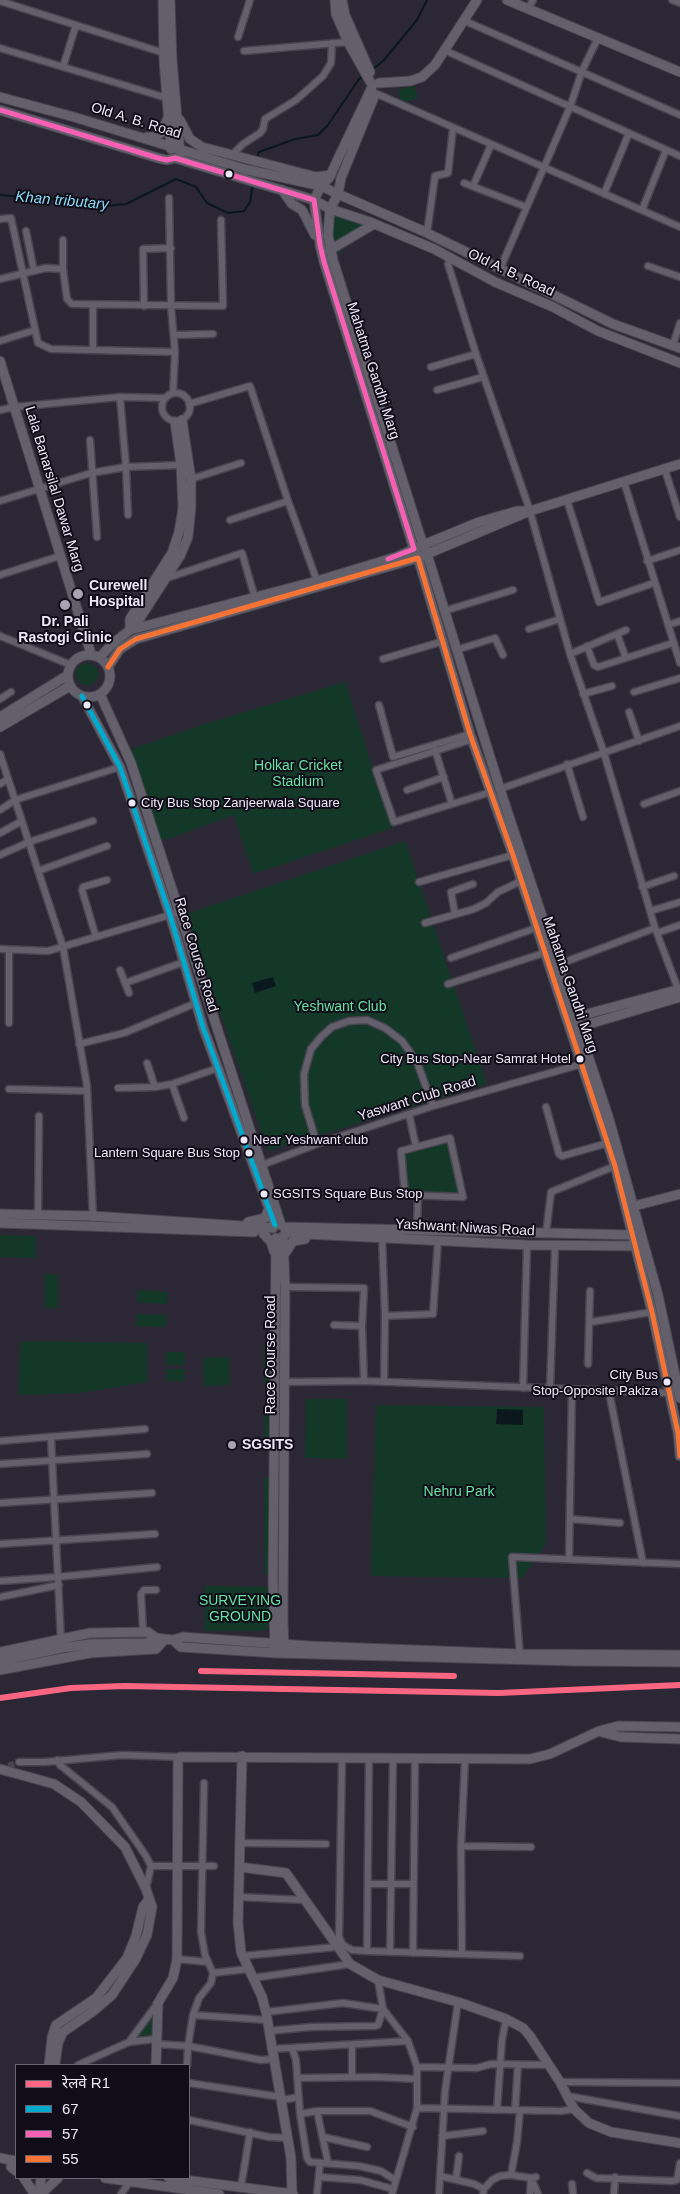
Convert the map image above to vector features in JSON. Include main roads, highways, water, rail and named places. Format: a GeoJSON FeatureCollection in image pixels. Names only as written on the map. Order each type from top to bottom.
{"type":"FeatureCollection","features":[{"type":"Feature","properties":{"kind":"main road"},"geometry":{"type":"LineString","coordinates":[[163,0],[167,98],[181,150],[171,159]]}},
{"type":"Feature","properties":{"kind":"main road"},"geometry":{"type":"LineString","coordinates":[[170,0],[173,117],[171,159]]}},
{"type":"Feature","properties":{"kind":"main road"},"geometry":{"type":"LineString","coordinates":[[335,0],[336,14],[348,42],[374,83]]}},
{"type":"Feature","properties":{"kind":"main road"},"geometry":{"type":"LineString","coordinates":[[342,0],[345,15],[363,65]]}},
{"type":"Feature","properties":{"kind":"main road"},"geometry":{"type":"LineString","coordinates":[[374,83],[410,81],[422,77],[436,65],[477,0]]}},
{"type":"Feature","properties":{"kind":"main road"},"geometry":{"type":"LineString","coordinates":[[507,0],[680,72]]}},
{"type":"Feature","properties":{"kind":"main road"},"geometry":{"type":"LineString","coordinates":[[314,200],[321,186],[331,175],[374,83]]}},
{"type":"Feature","properties":{"kind":"main road"},"geometry":{"type":"LineString","coordinates":[[330,208],[338,194],[341,178],[374,83]]}},
{"type":"Feature","properties":{"kind":"main road","name":"Old A. B. Road"},"geometry":{"type":"LineString","coordinates":[[1,96],[171,146],[242,174],[261,184],[314,200],[434,250],[598,331],[680,363]]}},
{"type":"Feature","properties":{"kind":"main road","name":"Old A. B. Road"},"geometry":{"type":"LineString","coordinates":[[0,110],[206,169],[242,174],[261,174],[321,186],[427,233],[613,324],[677,346]]}},
{"type":"Feature","properties":{"kind":"main road"},"geometry":{"type":"LineString","coordinates":[[0,116],[26,122],[34,121]]}},
{"type":"Feature","properties":{"kind":"main road"},"geometry":{"type":"LineString","coordinates":[[139,137],[158,135],[173,117]]}},
{"type":"Feature","properties":{"kind":"main road"},"geometry":{"type":"LineString","coordinates":[[173,117],[190,139],[202,147],[316,177],[331,175]]}},
{"type":"Feature","properties":{"kind":"main road"},"geometry":{"type":"LineString","coordinates":[[202,147],[203,158]]}},
{"type":"Feature","properties":{"kind":"main road"},"geometry":{"type":"LineString","coordinates":[[261,174],[265,164]]}},
{"type":"Feature","properties":{"kind":"main road"},"geometry":{"type":"LineString","coordinates":[[341,178],[350,199]]}},
{"type":"Feature","properties":{"kind":"main road"},"geometry":{"type":"LineString","coordinates":[[282,190],[292,204],[302,210],[320,245]]}},
{"type":"Feature","properties":{"kind":"main road","name":"Mahatma Gandhi Marg"},"geometry":{"type":"LineString","coordinates":[[314,200],[320,245],[444,611],[521,881],[615,1166],[631,1236],[639,1246],[658,1295],[680,1398]]}},
{"type":"Feature","properties":{"kind":"main road","name":"Mahatma Gandhi Marg"},"geometry":{"type":"LineString","coordinates":[[330,208],[328,235],[330,250],[422,549],[418,558],[471,737],[495,790],[557,965],[583,1026],[610,1119],[642,1235],[639,1246],[678,1433],[680,1456]]}},
{"type":"Feature","properties":{"kind":"main road"},"geometry":{"type":"LineString","coordinates":[[330,250],[374,224]]}},
{"type":"Feature","properties":{"kind":"main road","name":"Lala Banarsilal Dawar Marg"},"geometry":{"type":"LineString","coordinates":[[0,361],[91,654]]}},
{"type":"Feature","properties":{"kind":"main road"},"geometry":{"type":"LineString","coordinates":[[100,658],[113,643],[130,630],[168,578],[188,537],[191,479],[178,421],[183,508],[179,532],[172,552],[130,618],[130,630]]}},
{"type":"Feature","properties":{"kind":"main road"},"geometry":{"type":"LineString","coordinates":[[130,630],[317,581],[422,549],[530,511],[680,464]]}},
{"type":"Feature","properties":{"kind":"main road"},"geometry":{"type":"LineString","coordinates":[[108,667],[120,649],[136,639],[418,558]]}},
{"type":"Feature","properties":{"kind":"main road"},"geometry":{"type":"LineString","coordinates":[[91,654],[100,658],[108,667],[110,679],[108,685],[100,694],[82,696],[70,686],[68,675],[71,665],[79,657],[91,654]]}},
{"type":"Feature","properties":{"kind":"main road"},"geometry":{"type":"LineString","coordinates":[[0,717],[68,675]]}},
{"type":"Feature","properties":{"kind":"main road"},"geometry":{"type":"LineString","coordinates":[[0,727],[70,686]]}},
{"type":"Feature","properties":{"kind":"main road","name":"Race Course Road"},"geometry":{"type":"LineString","coordinates":[[100,694],[131,763],[262,1165],[277,1231],[285,1287],[278,1644]]}},
{"type":"Feature","properties":{"kind":"main road","name":"Race Course Road"},"geometry":{"type":"LineString","coordinates":[[82,696],[120,767],[170,915],[196,1003],[218,1068],[272,1207]]}},
{"type":"Feature","properties":{"kind":"main road"},"geometry":{"type":"LineString","coordinates":[[579,1016],[679,992]]}},
{"type":"Feature","properties":{"kind":"main road"},"geometry":{"type":"LineString","coordinates":[[583,1026],[679,992]]}},
{"type":"Feature","properties":{"kind":"main road"},"geometry":{"type":"LineString","coordinates":[[634,1206],[680,1194]]}},
{"type":"Feature","properties":{"kind":"main road"},"geometry":{"type":"LineString","coordinates":[[244,1226],[248,1222],[265,1218],[272,1207],[281,1210],[285,1218],[298,1227]]}},
{"type":"Feature","properties":{"kind":"main road","name":"Yashwant Niwas Road"},"geometry":{"type":"LineString","coordinates":[[0,1214],[93,1216],[244,1226],[316,1235],[555,1246],[639,1246]]}},
{"type":"Feature","properties":{"kind":"main road","name":"Yashwant Niwas Road"},"geometry":{"type":"LineString","coordinates":[[0,1223],[277,1231],[298,1227],[642,1235]]}},
{"type":"Feature","properties":{"kind":"main road"},"geometry":{"type":"LineString","coordinates":[[277,1231],[271,1242],[280,1259],[293,1241],[311,1239],[316,1235]]}},
{"type":"Feature","properties":{"kind":"main road","name":"Race Course Road"},"geometry":{"type":"LineString","coordinates":[[280,1259],[278,1644],[281,1653]]}},
{"type":"Feature","properties":{"kind":"main road"},"geometry":{"type":"LineString","coordinates":[[0,1660],[62,1644],[90,1633],[143,1632],[148,1632],[182,1647],[281,1653],[673,1660],[680,1655]]}},
{"type":"Feature","properties":{"kind":"main road"},"geometry":{"type":"LineString","coordinates":[[0,1652],[62,1644],[147,1643],[183,1637],[520,1657]]}},
{"type":"Feature","properties":{"kind":"main road"},"geometry":{"type":"LineString","coordinates":[[0,1670],[90,1653],[156,1649],[165,1639]]}},
{"type":"Feature","properties":{"kind":"main road"},"geometry":{"type":"LineString","coordinates":[[156,2064],[158,2003],[173,1978],[177,1959],[176,1866],[178,1760],[180,1757],[242,1756],[415,1760],[530,1759],[550,1754],[599,1731],[618,1726],[680,1727]]}},
{"type":"Feature","properties":{"kind":"main road"},"geometry":{"type":"LineString","coordinates":[[599,1731],[621,1737],[680,1738]]}},
{"type":"Feature","properties":{"kind":"main road"},"geometry":{"type":"LineString","coordinates":[[177,2179],[293,2194],[288,2138],[266,2016],[254,1978],[242,1956],[238,1923],[242,1756]]}},
{"type":"Feature","properties":{"kind":"main road"},"geometry":{"type":"LineString","coordinates":[[0,1769],[54,1784],[81,1802],[125,1847],[146,1889],[152,1907],[147,1935],[135,1960],[112,1995],[92,2012],[63,2032],[58,2043],[55,2064]]}},
{"type":"Feature","properties":{"kind":"main road"},"geometry":{"type":"LineString","coordinates":[[240,1867],[286,1872],[336,1947],[350,1964],[378,1980],[458,2002],[506,2019],[523,2028],[560,2082],[574,2109],[589,2123],[611,2132],[680,2143]]}},
{"type":"Feature","properties":{"kind":"main road"},"geometry":{"type":"LineString","coordinates":[[49,2064],[52,2037],[56,2024],[96,1998],[127,1958],[136,1936],[143,1907],[149,1899]]}},
{"type":"Feature","properties":{"kind":"main road"},"geometry":{"type":"LineString","coordinates":[[0,2158],[15,2165]]}},
{"type":"Feature","properties":{"kind":"main road"},"geometry":{"type":"LineString","coordinates":[[0,2164],[15,2165]]}},
{"type":"Feature","properties":{"kind":"main road"},"geometry":{"type":"LineString","coordinates":[[25,2179],[36,2194]]}},
{"type":"Feature","properties":{"kind":"main road"},"geometry":{"type":"LineString","coordinates":[[34,2179],[36,2194]]}},
{"type":"Feature","properties":{"kind":"main road"},"geometry":{"type":"LineString","coordinates":[[36,2194],[41,2179]]}},
{"type":"Feature","properties":{"kind":"main road"},"geometry":{"type":"LineString","coordinates":[[36,2194],[57,2179]]}},
{"type":"Feature","properties":{"kind":"main road"},"geometry":{"type":"LineString","coordinates":[[135,2179],[219,2194]]}},
{"type":"Feature","properties":{"kind":"waterway"},"geometry":{"type":"LineString","coordinates":[[372,70],[384,60],[417,20],[427,0]]}},
{"type":"Feature","properties":{"kind":"waterway"},"geometry":{"type":"LineString","coordinates":[[257,157],[259,152],[295,139],[318,135],[328,125],[359,79],[364,75]]}},
{"type":"Feature","properties":{"kind":"waterway","name":"Khan tributary"},"geometry":{"type":"LineString","coordinates":[[0,195],[85,202],[103,206],[126,204],[176,179],[196,187],[207,203],[228,213],[244,211],[250,202],[253,184]]}},
{"type":"Feature","properties":{"kind":"tunnel"},"geometry":{"type":"LineString","coordinates":[[0,1769],[19,1762]]}},
{"type":"Feature","properties":{"kind":"rail line","name":"R1"},"geometry":{"type":"LineString","coordinates":[[201,1671],[454,1676]]}},
{"type":"Feature","properties":{"kind":"rail line","name":"R1"},"geometry":{"type":"LineString","coordinates":[[0,1698],[71,1688],[124,1686],[499,1693],[680,1685]]}},
{"type":"Feature","properties":{"kind":"place","name":"Curewell Hospital"},"geometry":{"type":"Point","coordinates":[78,594]}},
{"type":"Feature","properties":{"kind":"place","name":"Dr. Pali Rastogi Clinic"},"geometry":{"type":"Point","coordinates":[65,605]}},
{"type":"Feature","properties":{"kind":"place","name":"City Bus Stop Zanjeerwala Square"},"geometry":{"type":"Point","coordinates":[132,803]}},
{"type":"Feature","properties":{"kind":"place","name":"City Bus Stop-Near Samrat Hotel"},"geometry":{"type":"Point","coordinates":[580,1059]}},
{"type":"Feature","properties":{"kind":"place","name":"Near Yeshwant club"},"geometry":{"type":"Point","coordinates":[244,1140]}},
{"type":"Feature","properties":{"kind":"place","name":"Lantern Square Bus Stop"},"geometry":{"type":"Point","coordinates":[249,1153]}},
{"type":"Feature","properties":{"kind":"place","name":"SGSITS Square Bus Stop"},"geometry":{"type":"Point","coordinates":[264,1194]}},
{"type":"Feature","properties":{"kind":"place","name":"City Bus Stop-Opposite Pakiza"},"geometry":{"type":"Point","coordinates":[667,1382]}},
{"type":"Feature","properties":{"kind":"place","name":"SGSITS"},"geometry":{"type":"Point","coordinates":[232,1445]}},
{"type":"Feature","properties":{"kind":"park label","name":"Holkar Cricket Stadium"},"geometry":{"type":"Point","coordinates":[298,774]}},
{"type":"Feature","properties":{"kind":"park label","name":"Yeshwant Club"},"geometry":{"type":"Point","coordinates":[340,1007]}},
{"type":"Feature","properties":{"kind":"park label","name":"Nehru Park"},"geometry":{"type":"Point","coordinates":[459,1492]}},
{"type":"Feature","properties":{"kind":"park label","name":"SURVEYING GROUND"},"geometry":{"type":"Point","coordinates":[240,1609]}}]}
